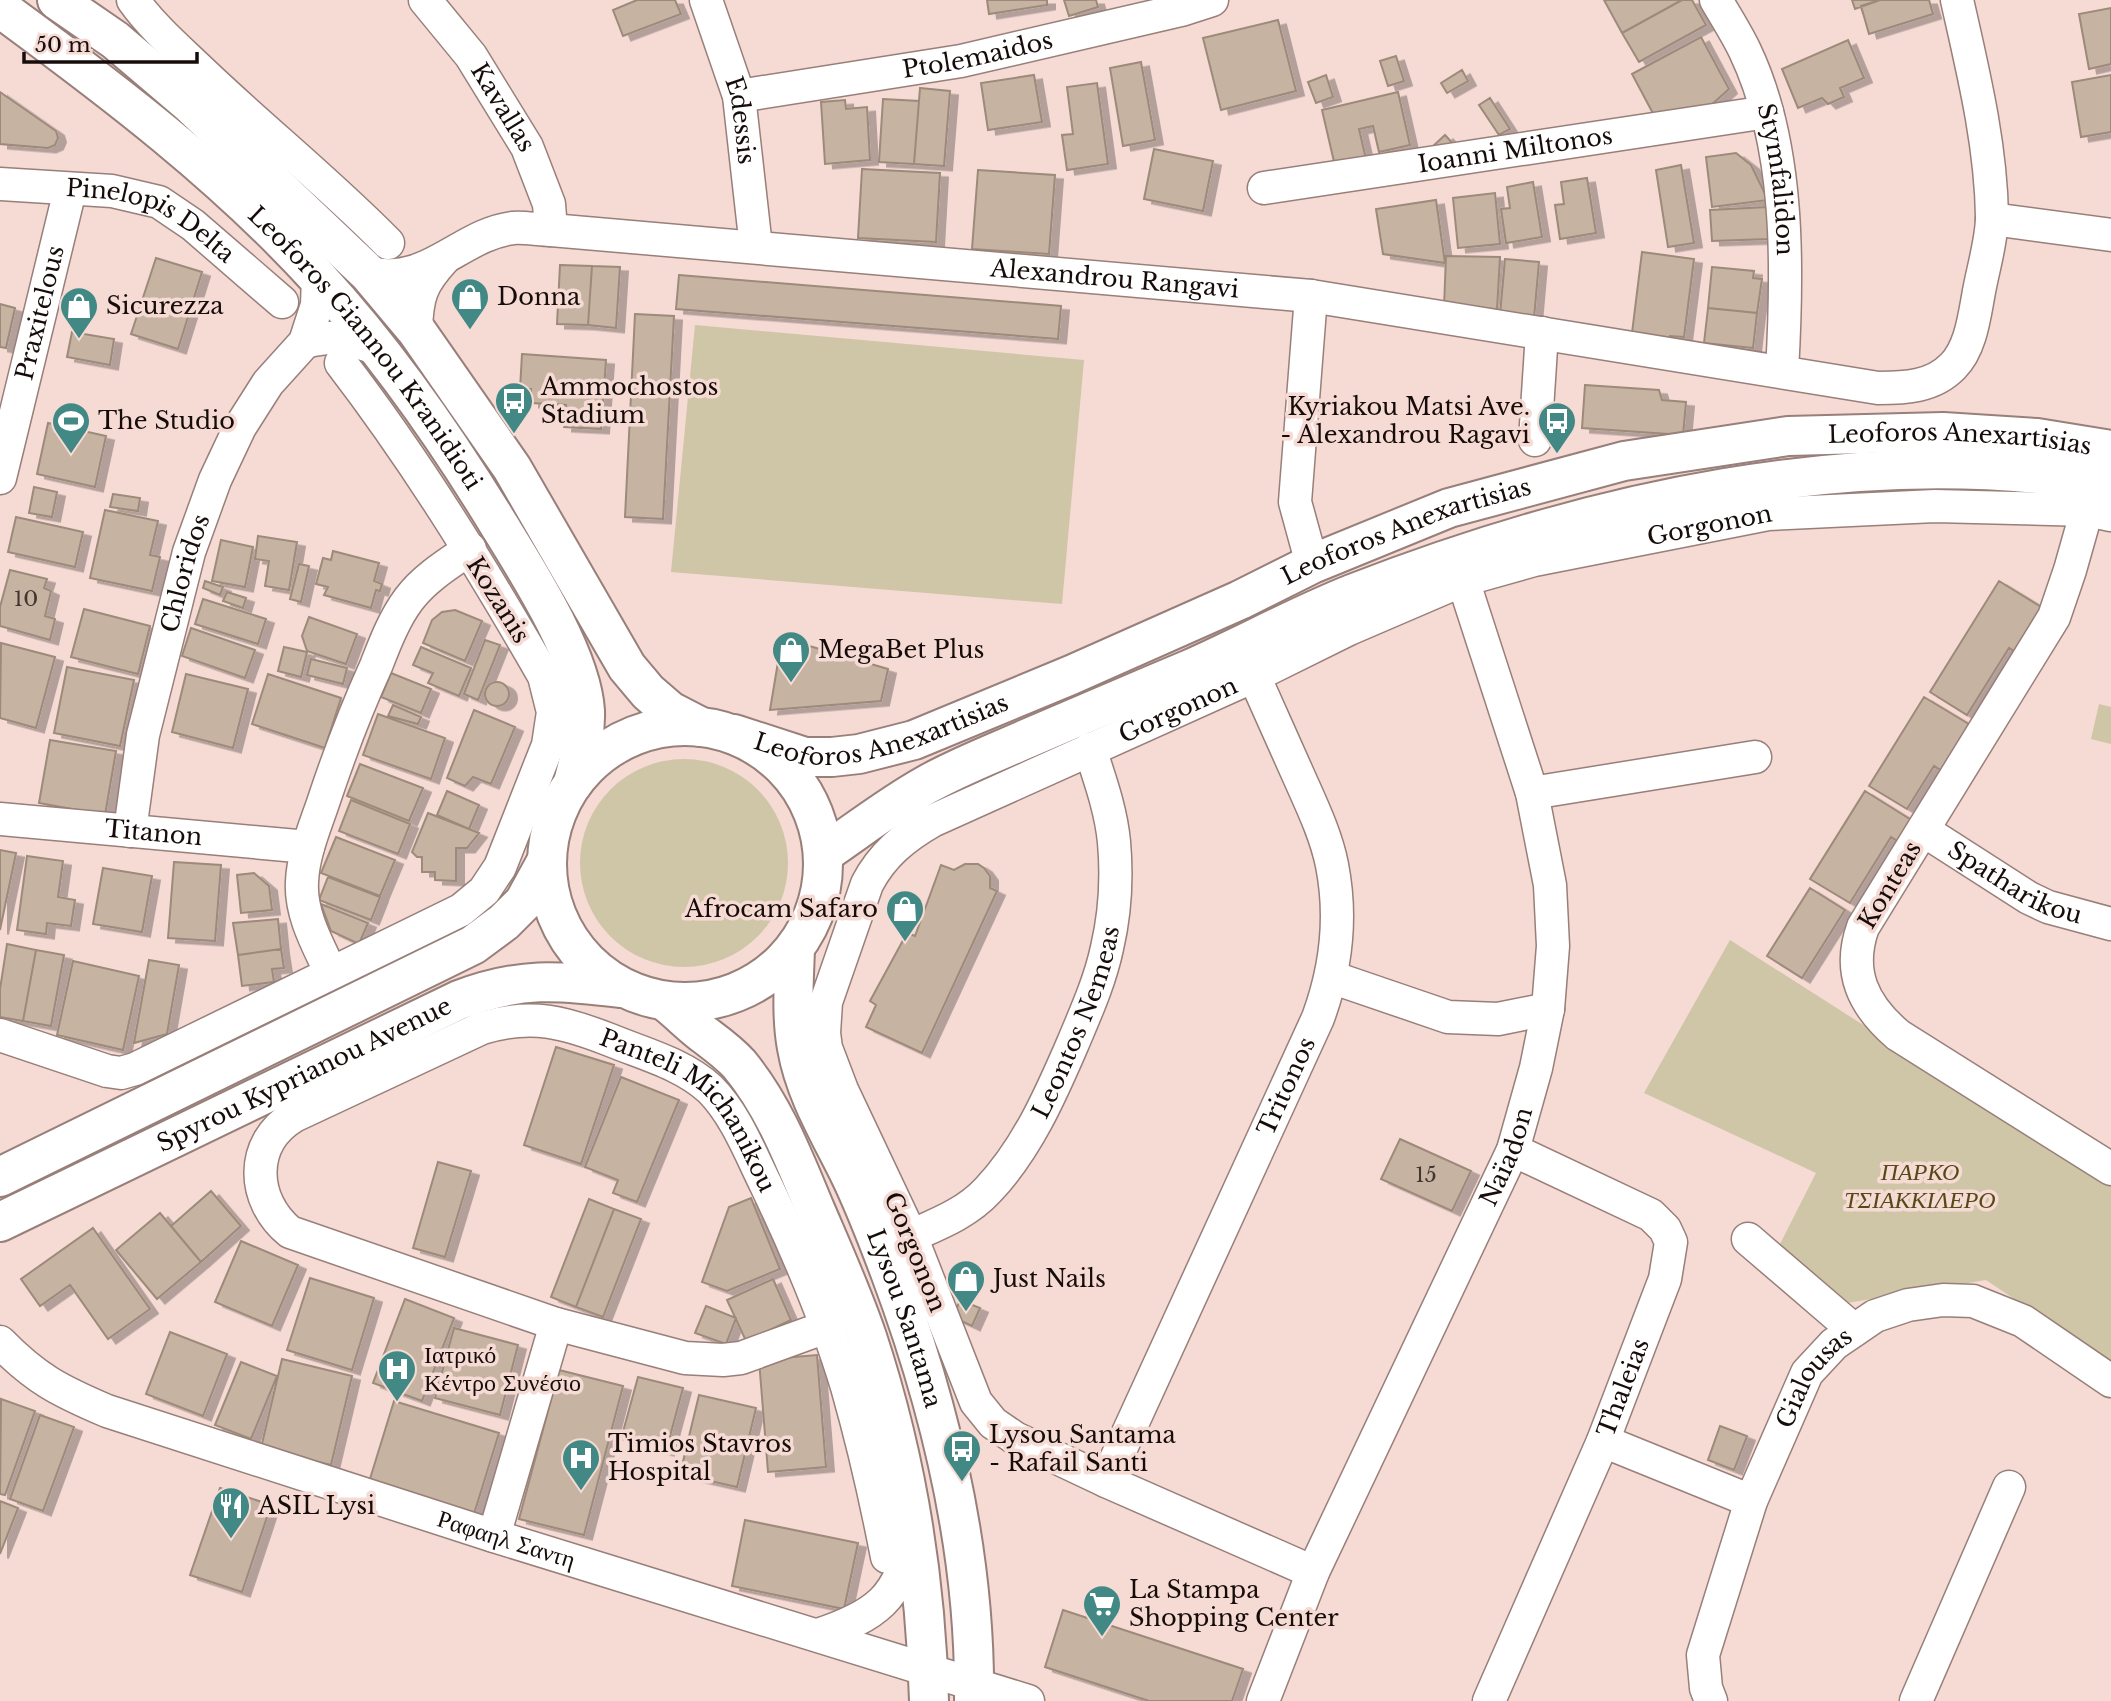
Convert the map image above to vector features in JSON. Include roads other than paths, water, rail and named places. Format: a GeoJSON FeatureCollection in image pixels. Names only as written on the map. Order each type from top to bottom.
{"type":"FeatureCollection","features":[{"type":"Feature","properties":{"kind":"main road","name":"Leoforos Giannou Kranidioti"},"geometry":{"type":"LineString","coordinates":[[57,0],[114,40],[378,259],[416,330],[512,468],[628,667],[648,692],[670,711],[718,730]]}},
{"type":"Feature","properties":{"kind":"main road","name":"Leoforos Giannou Kranidioti"},"geometry":{"type":"LineString","coordinates":[[0,8],[105,84],[252,212],[318,277],[377,349],[439,432],[523,564],[562,638],[581,687],[585,732],[573,783]]}},
{"type":"Feature","properties":{"kind":"main road","name":"Leoforos Anexartisias"},"geometry":{"type":"LineString","coordinates":[[718,730],[805,757],[832,757],[886,748],[936,731],[1071,675],[1240,600],[1312,564],[1449,508],[1624,461],[1788,436],[1943,432],[2037,438],[2111,450]]}},
{"type":"Feature","properties":{"kind":"main road","name":"Leoforos Anexartisias"},"geometry":{"type":"LineString","coordinates":[[823,854],[902,799],[953,771],[1205,662],[1348,596],[1452,557],[1557,524],[1730,488],[1916,468],[2033,473],[2103,503]]}},
{"type":"Feature","properties":{"kind":"main road"},"geometry":{"type":"LineString","coordinates":[[664,727],[718,730],[766,751],[795,779],[815,815],[823,854],[822,887],[812,919],[795,948],[769,974],[738,992],[703,1002],[666,1002],[622,988],[590,966],[566,936],[551,901],[546,863],[553,821],[573,783],[598,757],[629,737],[664,727]]}},
{"type":"Feature","properties":{"kind":"main road","name":"Spyrou Kyprianou Avenue"},"geometry":{"type":"LineString","coordinates":[[0,1177],[473,946],[524,902],[546,863]]}},
{"type":"Feature","properties":{"kind":"main road","name":"Lysou Santama"},"geometry":{"type":"LineString","coordinates":[[795,948],[793,1026],[805,1079],[851,1177],[890,1272],[923,1365],[936,1415],[960,1534],[970,1609],[975,1692]]}},
{"type":"Feature","properties":{"kind":"main road","name":"Spyrou Kyprianou Avenue"},"geometry":{"type":"LineString","coordinates":[[0,1222],[468,996],[487,989],[536,981],[622,988]]}},
{"type":"Feature","properties":{"kind":"main road","name":"Lysou Santama"},"geometry":{"type":"LineString","coordinates":[[666,1002],[738,1063],[754,1085],[784,1136],[847,1283],[866,1334],[894,1428],[914,1528],[926,1622],[929,1686]]}},
{"type":"Feature","properties":{"kind":"street"},"geometry":{"type":"LineString","coordinates":[[133,0],[146,19],[218,87],[353,207],[378,259]]}},
{"type":"Feature","properties":{"kind":"street","name":"Kavallas"},"geometry":{"type":"LineString","coordinates":[[425,0],[471,56],[527,147],[549,204],[551,230]]}},
{"type":"Feature","properties":{"kind":"street","name":"Edessis"},"geometry":{"type":"LineString","coordinates":[[706,0],[739,96],[756,247]]}},
{"type":"Feature","properties":{"kind":"street","name":"Ptolemaidos"},"geometry":{"type":"LineString","coordinates":[[739,96],[961,61],[1181,10],[1212,0]]}},
{"type":"Feature","properties":{"kind":"street","name":"Stymfalidon"},"geometry":{"type":"LineString","coordinates":[[1716,0],[1746,52],[1767,113],[1780,175],[1785,238],[1782,371]]}},
{"type":"Feature","properties":{"kind":"street","name":"Alexandrou Rangavi"},"geometry":{"type":"LineString","coordinates":[[378,259],[396,275],[410,272],[469,242],[514,228],[756,247],[1311,296],[1878,388],[1905,388],[1931,382],[1953,366],[1965,348],[1975,313],[1992,219],[1982,114],[1957,0]]}},
{"type":"Feature","properties":{"kind":"street","name":"Ioanni Miltonos"},"geometry":{"type":"LineString","coordinates":[[1264,188],[1767,113]]}},
{"type":"Feature","properties":{"kind":"street","name":"Pinelopis Delta"},"geometry":{"type":"LineString","coordinates":[[0,184],[112,191],[159,202],[193,225],[282,302]]}},
{"type":"Feature","properties":{"kind":"street","name":"Praxitelous"},"geometry":{"type":"LineString","coordinates":[[0,476],[70,190]]}},
{"type":"Feature","properties":{"kind":"street"},"geometry":{"type":"LineString","coordinates":[[1992,219],[2111,235]]}},
{"type":"Feature","properties":{"kind":"street","name":"Alexandrou Rangavi"},"geometry":{"type":"LineString","coordinates":[[416,330],[416,306],[420,290],[447,255]]}},
{"type":"Feature","properties":{"kind":"street","name":"Chloridos"},"geometry":{"type":"LineString","coordinates":[[130,831],[143,735],[189,552],[215,480],[253,403],[305,342],[317,305],[318,277]]}},
{"type":"Feature","properties":{"kind":"street"},"geometry":{"type":"LineString","coordinates":[[1311,296],[1295,502],[1312,564]]}},
{"type":"Feature","properties":{"kind":"street"},"geometry":{"type":"LineString","coordinates":[[1535,440],[1542,333]]}},
{"type":"Feature","properties":{"kind":"street"},"geometry":{"type":"LineString","coordinates":[[305,342],[344,337],[377,349]]}},
{"type":"Feature","properties":{"kind":"street"},"geometry":{"type":"LineString","coordinates":[[341,363],[422,475],[471,549]]}},
{"type":"Feature","properties":{"kind":"street","name":"Gorgonon"},"geometry":{"type":"LineString","coordinates":[[1105,1481],[1015,1438],[993,1423],[983,1412],[969,1388],[911,1236],[831,1065],[824,1033],[826,1002],[867,884],[882,859],[918,829],[1254,676],[1349,629],[1463,580],[1534,560],[1768,514],[1935,506],[2103,503]]}},
{"type":"Feature","properties":{"kind":"street","name":"Konteas"},"geometry":{"type":"LineString","coordinates":[[2103,503],[2049,627],[1863,927],[1857,943],[1856,961],[1864,996],[1872,1011],[1898,1035],[2111,1169]]}},
{"type":"Feature","properties":{"kind":"street","name":"Kozanis"},"geometry":{"type":"LineString","coordinates":[[471,549],[544,676],[553,712],[548,745],[500,867],[484,891],[461,910],[331,972],[310,926],[302,897],[308,848],[337,762],[399,614],[440,569],[471,549]]}},
{"type":"Feature","properties":{"kind":"street","name":"Naïadon"},"geometry":{"type":"LineString","coordinates":[[1262,1701],[1313,1572],[1513,1150],[1536,1068],[1548,1009],[1553,946],[1550,885],[1532,793],[1463,580]]}},
{"type":"Feature","properties":{"kind":"street","name":"Tritonos"},"geometry":{"type":"LineString","coordinates":[[1105,1481],[1318,1018],[1331,977],[1336,921],[1332,865],[1315,812],[1254,676]]}},
{"type":"Feature","properties":{"kind":"street","name":"Leontos Nemeas"},"geometry":{"type":"LineString","coordinates":[[911,1236],[973,1204],[1002,1174],[1023,1144],[1059,1076],[1100,976],[1112,914],[1114,840],[1108,803],[1090,749]]}},
{"type":"Feature","properties":{"kind":"street"},"geometry":{"type":"LineString","coordinates":[[1532,793],[1755,757]]}},
{"type":"Feature","properties":{"kind":"street","name":"Titanon"},"geometry":{"type":"LineString","coordinates":[[0,819],[308,848]]}},
{"type":"Feature","properties":{"kind":"street","name":"Spatharikou"},"geometry":{"type":"LineString","coordinates":[[1923,830],[2009,887],[2038,902],[2111,924]]}},
{"type":"Feature","properties":{"kind":"street"},"geometry":{"type":"LineString","coordinates":[[0,1035],[107,1071],[121,1073],[135,1069],[331,972]]}},
{"type":"Feature","properties":{"kind":"street"},"geometry":{"type":"LineString","coordinates":[[1331,977],[1448,1017],[1498,1019],[1548,1009]]}},
{"type":"Feature","properties":{"kind":"street","name":"Panteli Michanikou"},"geometry":{"type":"LineString","coordinates":[[556,1324],[290,1231],[279,1223],[265,1201],[261,1160],[270,1137],[294,1116],[482,1028],[527,1019],[584,1030],[681,1069],[699,1080],[721,1102],[744,1139],[780,1215],[826,1327],[844,1378],[861,1440],[887,1557]]}},
{"type":"Feature","properties":{"kind":"street","name":"Thaleias"},"geometry":{"type":"LineString","coordinates":[[1489,1701],[1603,1441],[1665,1279],[1671,1242],[1665,1229],[1651,1215],[1513,1150]]}},
{"type":"Feature","properties":{"kind":"street"},"geometry":{"type":"LineString","coordinates":[[1748,1239],[1854,1330]]}},
{"type":"Feature","properties":{"kind":"street","name":"Gialousas"},"geometry":{"type":"LineString","coordinates":[[1711,1701],[1706,1688],[1703,1655],[1751,1502],[1807,1373],[1834,1343],[1875,1316],[1908,1305],[1943,1300],[1973,1301],[2022,1321],[2111,1381]]}},
{"type":"Feature","properties":{"kind":"street"},"geometry":{"type":"LineString","coordinates":[[494,1536],[556,1324],[685,1358],[723,1360],[757,1354],[826,1327]]}},
{"type":"Feature","properties":{"kind":"street","name":"Ραφαηλ Σαντη"},"geometry":{"type":"LineString","coordinates":[[0,1342],[41,1380],[107,1411],[494,1536],[818,1635],[929,1686],[1028,1701]]}},
{"type":"Feature","properties":{"kind":"street"},"geometry":{"type":"LineString","coordinates":[[1603,1441],[1751,1502]]}},
{"type":"Feature","properties":{"kind":"street"},"geometry":{"type":"LineString","coordinates":[[1105,1481],[1313,1572]]}},
{"type":"Feature","properties":{"kind":"street"},"geometry":{"type":"LineString","coordinates":[[1916,1701],[2010,1488]]}},
{"type":"Feature","properties":{"kind":"street"},"geometry":{"type":"LineString","coordinates":[[818,1635],[855,1621],[891,1593],[907,1563],[914,1528]]}},
{"type":"Feature","properties":{"kind":"place","name":"Donna"},"geometry":{"type":"Point","coordinates":[470,331]}},
{"type":"Feature","properties":{"kind":"place","name":"Sicurezza"},"geometry":{"type":"Point","coordinates":[79,340]}},
{"type":"Feature","properties":{"kind":"place","name":"Ammochostos Stadium"},"geometry":{"type":"Point","coordinates":[514,435]}},
{"type":"Feature","properties":{"kind":"place","name":"The Studio"},"geometry":{"type":"Point","coordinates":[71,455]}},
{"type":"Feature","properties":{"kind":"place","name":"Kyriakou Matsi Ave. - Alexandrou Ragavi"},"geometry":{"type":"Point","coordinates":[1557,455]}},
{"type":"Feature","properties":{"kind":"place","name":"MegaBet Plus"},"geometry":{"type":"Point","coordinates":[791,684]}},
{"type":"Feature","properties":{"kind":"place","name":"Afrocam Safaro"},"geometry":{"type":"Point","coordinates":[905,943]}},
{"type":"Feature","properties":{"kind":"place","name":"Just Nails"},"geometry":{"type":"Point","coordinates":[966,1313]}},
{"type":"Feature","properties":{"kind":"place","name":"Ιατρικό Κέντρο Συνέσιο"},"geometry":{"type":"Point","coordinates":[397,1403]}},
{"type":"Feature","properties":{"kind":"place","name":"Lysou Santama - Rafail Santi"},"geometry":{"type":"Point","coordinates":[962,1483]}},
{"type":"Feature","properties":{"kind":"place","name":"Timios Stavros Hospital"},"geometry":{"type":"Point","coordinates":[581,1492]}},
{"type":"Feature","properties":{"kind":"place","name":"ASIL Lysi"},"geometry":{"type":"Point","coordinates":[231,1540]}},
{"type":"Feature","properties":{"kind":"place","name":"La Stampa Shopping Center"},"geometry":{"type":"Point","coordinates":[1102,1638]}},
{"type":"Feature","properties":{"kind":"park label","name":"ΠΑΡΚΟ ΤΣΙΑΚΚΙΛΕΡΟ"},"geometry":{"type":"Point","coordinates":[1920,1186]}}]}
